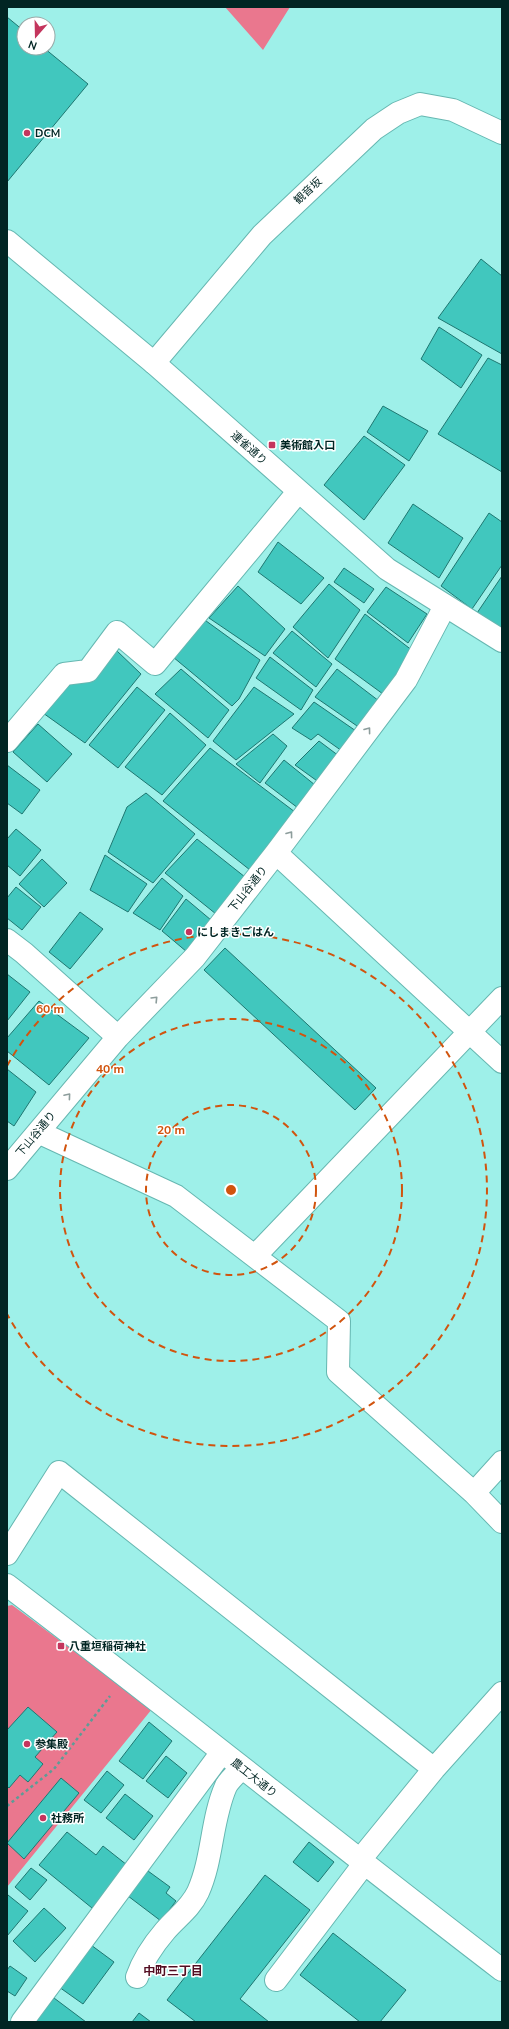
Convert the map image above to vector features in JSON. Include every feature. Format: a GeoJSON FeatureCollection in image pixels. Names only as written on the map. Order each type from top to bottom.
{"type":"FeatureCollection","features":[{"type":"Feature","properties":{"kind":"street","name":"観音坂"},"geometry":{"type":"LineString","coordinates":[[154,363],[262,235],[374,129],[398,113],[420,104],[453,110],[502,133]]}},
{"type":"Feature","properties":{"kind":"street","name":"連雀通り"},"geometry":{"type":"LineString","coordinates":[[7,241],[154,363],[298,492],[387,569],[502,641]]}},
{"type":"Feature","properties":{"kind":"street"},"geometry":{"type":"LineString","coordinates":[[7,741],[64,674],[88,671],[117,632],[155,664],[298,492]]}},
{"type":"Feature","properties":{"kind":"street","name":"下山谷通り"},"geometry":{"type":"LineString","coordinates":[[7,1169],[118,1037],[195,957],[276,853],[406,680],[445,606]]}},
{"type":"Feature","properties":{"kind":"street"},"geometry":{"type":"LineString","coordinates":[[276,853],[502,1062]]}},
{"type":"Feature","properties":{"kind":"street"},"geometry":{"type":"LineString","coordinates":[[7,940],[24,953],[118,1037]]}},
{"type":"Feature","properties":{"kind":"street"},"geometry":{"type":"LineString","coordinates":[[255,1256],[502,998]]}},
{"type":"Feature","properties":{"kind":"street"},"geometry":{"type":"LineString","coordinates":[[38,1132],[176,1196],[339,1321],[338,1372],[474,1493],[502,1522]]}},
{"type":"Feature","properties":{"kind":"street"},"geometry":{"type":"LineString","coordinates":[[474,1493],[502,1462]]}},
{"type":"Feature","properties":{"kind":"street"},"geometry":{"type":"LineString","coordinates":[[7,1554],[59,1472],[434,1769]]}},
{"type":"Feature","properties":{"kind":"street","name":"農工大通り"},"geometry":{"type":"LineString","coordinates":[[7,1585],[126,1675],[242,1768],[502,1970]]}},
{"type":"Feature","properties":{"kind":"street"},"geometry":{"type":"LineString","coordinates":[[276,1980],[362,1862],[434,1769],[502,1693]]}},
{"type":"Feature","properties":{"kind":"street"},"geometry":{"type":"LineString","coordinates":[[22,2022],[222,1752]]}},
{"type":"Feature","properties":{"kind":"street"},"geometry":{"type":"LineString","coordinates":[[137,1977],[144,1959],[166,1931],[189,1909],[198,1891],[207,1864],[214,1822],[227,1785],[242,1768]]}},
{"type":"Feature","properties":{"kind":"path"},"geometry":{"type":"LineString","coordinates":[[7,1806],[54,1769],[126,1675]]}},
{"type":"Feature","properties":{"kind":"shaded area"},"geometry":{"type":"Polygon","coordinates":[[[225,7],[290,7],[263,50],[225,7]]]}},
{"type":"Feature","properties":{"kind":"shaded area"},"geometry":{"type":"Polygon","coordinates":[[[12,1605],[152,1709],[7,1887],[7,1606],[12,1605]]]}},
{"type":"Feature","properties":{"kind":"building","name":"DCM"},"geometry":{"type":"Polygon","coordinates":[[[7,17],[16,24],[16,56],[54,56],[88,84],[7,182],[7,17]]]}},
{"type":"Feature","properties":{"kind":"building"},"geometry":{"type":"Polygon","coordinates":[[[481,259],[502,276],[502,354],[438,318],[481,259]]]}},
{"type":"Feature","properties":{"kind":"building"},"geometry":{"type":"Polygon","coordinates":[[[439,327],[482,355],[461,388],[421,359],[439,327]]]}},
{"type":"Feature","properties":{"kind":"building"},"geometry":{"type":"Polygon","coordinates":[[[488,358],[502,365],[502,472],[438,434],[488,358]]]}},
{"type":"Feature","properties":{"kind":"building"},"geometry":{"type":"Polygon","coordinates":[[[383,406],[428,431],[409,461],[367,432],[383,406]]]}},
{"type":"Feature","properties":{"kind":"building"},"geometry":{"type":"Polygon","coordinates":[[[364,436],[405,465],[364,520],[324,485],[364,436]]]}},
{"type":"Feature","properties":{"kind":"building"},"geometry":{"type":"Polygon","coordinates":[[[413,504],[463,538],[439,578],[388,543],[413,504]]]}},
{"type":"Feature","properties":{"kind":"building"},"geometry":{"type":"Polygon","coordinates":[[[489,513],[502,522],[502,565],[472,609],[441,586],[489,513]]]}},
{"type":"Feature","properties":{"kind":"building"},"geometry":{"type":"Polygon","coordinates":[[[278,542],[324,578],[301,604],[258,572],[278,542]]]}},
{"type":"Feature","properties":{"kind":"building"},"geometry":{"type":"Polygon","coordinates":[[[344,568],[374,589],[364,603],[334,582],[344,568]]]}},
{"type":"Feature","properties":{"kind":"building"},"geometry":{"type":"Polygon","coordinates":[[[502,576],[502,629],[477,613],[502,576]]]}},
{"type":"Feature","properties":{"kind":"building"},"geometry":{"type":"Polygon","coordinates":[[[329,584],[360,610],[328,658],[293,627],[329,584]]]}},
{"type":"Feature","properties":{"kind":"building"},"geometry":{"type":"Polygon","coordinates":[[[238,586],[285,629],[265,656],[209,618],[238,586]]]}},
{"type":"Feature","properties":{"kind":"building"},"geometry":{"type":"Polygon","coordinates":[[[386,587],[427,614],[408,643],[367,612],[386,587]]]}},
{"type":"Feature","properties":{"kind":"building"},"geometry":{"type":"Polygon","coordinates":[[[365,614],[413,651],[383,694],[335,659],[365,614]]]}},
{"type":"Feature","properties":{"kind":"building"},"geometry":{"type":"Polygon","coordinates":[[[202,618],[260,660],[239,699],[232,706],[173,657],[202,618]]]}},
{"type":"Feature","properties":{"kind":"building"},"geometry":{"type":"Polygon","coordinates":[[[292,631],[332,664],[316,687],[273,653],[292,631]]]}},
{"type":"Feature","properties":{"kind":"building"},"geometry":{"type":"Polygon","coordinates":[[[116,650],[141,674],[85,743],[43,713],[72,682],[116,650]]]}},
{"type":"Feature","properties":{"kind":"building"},"geometry":{"type":"Polygon","coordinates":[[[270,657],[313,690],[301,710],[256,678],[270,657]]]}},
{"type":"Feature","properties":{"kind":"building"},"geometry":{"type":"Polygon","coordinates":[[[181,669],[229,710],[208,738],[155,694],[181,669]]]}},
{"type":"Feature","properties":{"kind":"building"},"geometry":{"type":"Polygon","coordinates":[[[337,669],[379,701],[360,728],[315,697],[337,669]]]}},
{"type":"Feature","properties":{"kind":"building"},"geometry":{"type":"Polygon","coordinates":[[[137,687],[165,710],[118,768],[89,745],[137,687]]]}},
{"type":"Feature","properties":{"kind":"building"},"geometry":{"type":"Polygon","coordinates":[[[254,687],[294,714],[236,760],[213,741],[254,687]]]}},
{"type":"Feature","properties":{"kind":"building"},"geometry":{"type":"Polygon","coordinates":[[[314,702],[356,731],[342,751],[318,734],[311,740],[292,728],[314,702]]]}},
{"type":"Feature","properties":{"kind":"building"},"geometry":{"type":"Polygon","coordinates":[[[170,713],[206,745],[162,795],[125,767],[170,713]]]}},
{"type":"Feature","properties":{"kind":"building"},"geometry":{"type":"Polygon","coordinates":[[[38,724],[72,754],[47,782],[13,752],[38,724]]]}},
{"type":"Feature","properties":{"kind":"building"},"geometry":{"type":"Polygon","coordinates":[[[273,734],[287,746],[260,783],[236,764],[273,734]]]}},
{"type":"Feature","properties":{"kind":"building"},"geometry":{"type":"Polygon","coordinates":[[[319,741],[339,756],[320,783],[295,765],[319,741]]]}},
{"type":"Feature","properties":{"kind":"building"},"geometry":{"type":"Polygon","coordinates":[[[210,748],[295,812],[250,870],[163,801],[210,748]]]}},
{"type":"Feature","properties":{"kind":"building"},"geometry":{"type":"Polygon","coordinates":[[[284,760],[315,785],[298,808],[265,783],[284,760]]]}},
{"type":"Feature","properties":{"kind":"building"},"geometry":{"type":"Polygon","coordinates":[[[7,765],[40,790],[22,814],[7,803],[7,765]]]}},
{"type":"Feature","properties":{"kind":"building"},"geometry":{"type":"Polygon","coordinates":[[[146,793],[195,834],[153,883],[108,852],[127,807],[146,793]]]}},
{"type":"Feature","properties":{"kind":"building"},"geometry":{"type":"Polygon","coordinates":[[[16,829],[41,850],[20,876],[7,865],[7,839],[16,829]]]}},
{"type":"Feature","properties":{"kind":"building"},"geometry":{"type":"Polygon","coordinates":[[[197,839],[245,877],[216,914],[165,873],[197,839]]]}},
{"type":"Feature","properties":{"kind":"building"},"geometry":{"type":"Polygon","coordinates":[[[105,855],[147,884],[128,912],[90,890],[105,855]]]}},
{"type":"Feature","properties":{"kind":"building"},"geometry":{"type":"Polygon","coordinates":[[[42,859],[67,883],[44,907],[19,884],[42,859]]]}},
{"type":"Feature","properties":{"kind":"building"},"geometry":{"type":"Polygon","coordinates":[[[162,878],[183,896],[160,930],[133,913],[162,878]]]}},
{"type":"Feature","properties":{"kind":"building"},"geometry":{"type":"Polygon","coordinates":[[[16,887],[41,907],[22,930],[7,918],[7,898],[16,887]]]}},
{"type":"Feature","properties":{"kind":"building"},"geometry":{"type":"Polygon","coordinates":[[[186,899],[211,920],[187,952],[162,931],[186,899]]]}},
{"type":"Feature","properties":{"kind":"building"},"geometry":{"type":"Polygon","coordinates":[[[80,912],[103,929],[70,969],[49,952],[80,912]]]}},
{"type":"Feature","properties":{"kind":"building"},"geometry":{"type":"Polygon","coordinates":[[[225,948],[376,1088],[355,1110],[204,970],[225,948]]]}},
{"type":"Feature","properties":{"kind":"building"},"geometry":{"type":"Polygon","coordinates":[[[7,974],[30,992],[7,1021],[7,974]]]}},
{"type":"Feature","properties":{"kind":"building"},"geometry":{"type":"Polygon","coordinates":[[[39,1001],[89,1038],[49,1085],[7,1051],[7,1038],[39,1001]]]}},
{"type":"Feature","properties":{"kind":"building"},"geometry":{"type":"Polygon","coordinates":[[[7,1069],[36,1092],[14,1126],[7,1121],[7,1069]]]}},
{"type":"Feature","properties":{"kind":"building","name":"参集殿"},"geometry":{"type":"Polygon","coordinates":[[[28,1707],[57,1732],[35,1757],[43,1764],[28,1782],[20,1775],[9,1788],[7,1786],[7,1730],[28,1707]]]}},
{"type":"Feature","properties":{"kind":"building"},"geometry":{"type":"Polygon","coordinates":[[[149,1722],[172,1741],[143,1779],[119,1761],[149,1722]]]}},
{"type":"Feature","properties":{"kind":"building"},"geometry":{"type":"Polygon","coordinates":[[[166,1756],[187,1773],[168,1798],[146,1781],[166,1756]]]}},
{"type":"Feature","properties":{"kind":"building"},"geometry":{"type":"Polygon","coordinates":[[[107,1771],[124,1785],[101,1813],[84,1800],[107,1771]]]}},
{"type":"Feature","properties":{"kind":"building","name":"社務所"},"geometry":{"type":"Polygon","coordinates":[[[61,1778],[79,1793],[24,1859],[7,1843],[61,1778]]]}},
{"type":"Feature","properties":{"kind":"building"},"geometry":{"type":"Polygon","coordinates":[[[125,1794],[153,1816],[134,1840],[106,1818],[125,1794]]]}},
{"type":"Feature","properties":{"kind":"building"},"geometry":{"type":"Polygon","coordinates":[[[67,1832],[96,1855],[103,1846],[127,1865],[92,1908],[39,1865],[67,1832]]]}},
{"type":"Feature","properties":{"kind":"building"},"geometry":{"type":"Polygon","coordinates":[[[309,1842],[334,1862],[318,1882],[293,1862],[309,1842]]]}},
{"type":"Feature","properties":{"kind":"building"},"geometry":{"type":"Polygon","coordinates":[[[31,1868],[47,1880],[30,1900],[15,1887],[31,1868]]]}},
{"type":"Feature","properties":{"kind":"building"},"geometry":{"type":"Polygon","coordinates":[[[148,1871],[170,1887],[166,1893],[176,1901],[161,1921],[128,1896],[148,1871]]]}},
{"type":"Feature","properties":{"kind":"building"},"geometry":{"type":"Polygon","coordinates":[[[265,1875],[310,1910],[240,1999],[269,2022],[196,2022],[167,2000],[265,1875]]]}},
{"type":"Feature","properties":{"kind":"building"},"geometry":{"type":"Polygon","coordinates":[[[8,1895],[28,1911],[7,1936],[7,1897],[8,1895]]]}},
{"type":"Feature","properties":{"kind":"building"},"geometry":{"type":"Polygon","coordinates":[[[44,1908],[66,1928],[35,1962],[13,1941],[44,1908]]]}},
{"type":"Feature","properties":{"kind":"building"},"geometry":{"type":"Polygon","coordinates":[[[333,1933],[406,1990],[380,2022],[360,2022],[300,1975],[333,1933]]]}},
{"type":"Feature","properties":{"kind":"building"},"geometry":{"type":"Polygon","coordinates":[[[91,1945],[114,1962],[83,2004],[59,1987],[91,1945]]]}},
{"type":"Feature","properties":{"kind":"building"},"geometry":{"type":"Polygon","coordinates":[[[10,1966],[27,1978],[15,1996],[7,1991],[7,1970],[10,1966]]]}},
{"type":"Feature","properties":{"kind":"building"},"geometry":{"type":"Polygon","coordinates":[[[54,1998],[86,2022],[35,2022],[54,1998]]]}},
{"type":"Feature","properties":{"kind":"building"},"geometry":{"type":"Polygon","coordinates":[[[139,2013],[151,2022],[132,2022],[139,2013]]]}},
{"type":"Feature","properties":{"kind":"place","name":"DCM"},"geometry":{"type":"Point","coordinates":[27,133]}},
{"type":"Feature","properties":{"kind":"place","name":"美術館入口"},"geometry":{"type":"Point","coordinates":[272,445]}},
{"type":"Feature","properties":{"kind":"place","name":"にしまきごはん"},"geometry":{"type":"Point","coordinates":[189,932]}},
{"type":"Feature","properties":{"kind":"place","name":"八重垣稲荷神社"},"geometry":{"type":"Point","coordinates":[61,1646]}},
{"type":"Feature","properties":{"kind":"place","name":"参集殿"},"geometry":{"type":"Point","coordinates":[27,1744]}},
{"type":"Feature","properties":{"kind":"place","name":"社務所"},"geometry":{"type":"Point","coordinates":[43,1818]}},
{"type":"Feature","properties":{"kind":"district","name":"中町三丁目"},"geometry":{"type":"Point","coordinates":[173,1971]}}]}
